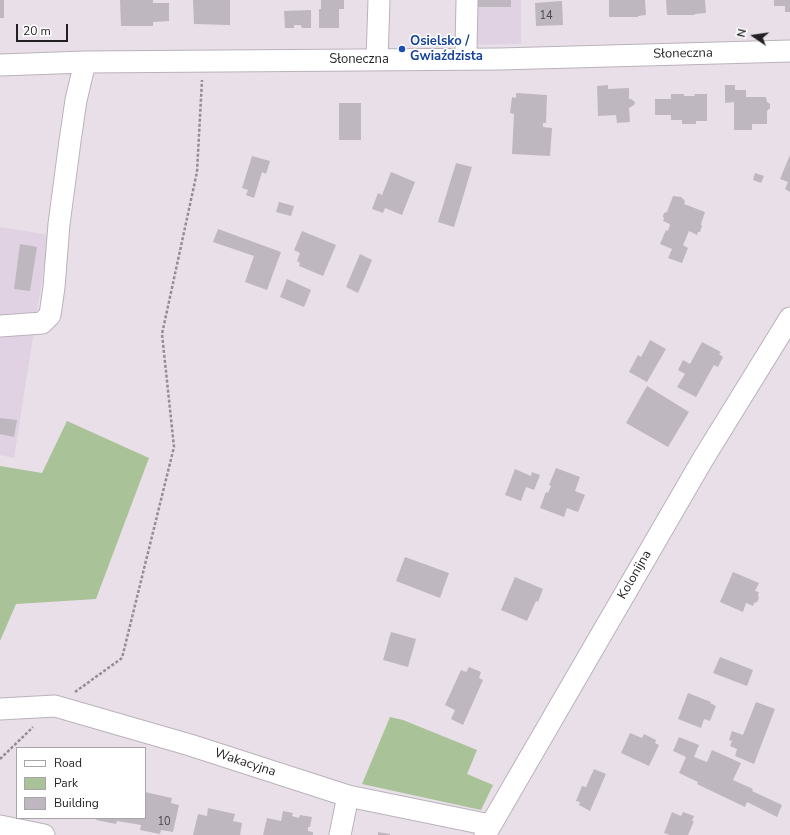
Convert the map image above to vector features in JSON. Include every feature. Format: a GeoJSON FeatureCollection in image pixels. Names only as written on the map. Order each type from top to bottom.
{"type":"FeatureCollection","features":[{"type":"Feature","properties":{"kind":"street"},"geometry":{"type":"LineString","coordinates":[[377,60],[379,0]]}},
{"type":"Feature","properties":{"kind":"street"},"geometry":{"type":"LineString","coordinates":[[467,0],[466,50],[468,59]]}},
{"type":"Feature","properties":{"kind":"street","name":"Słoneczna"},"geometry":{"type":"LineString","coordinates":[[0,65],[86,62],[468,59],[790,51]]}},
{"type":"Feature","properties":{"kind":"street"},"geometry":{"type":"LineString","coordinates":[[0,326],[42,323],[50,315],[54,287],[59,224],[70,141],[76,100],[86,62]]}},
{"type":"Feature","properties":{"kind":"street","name":"Kolonijna"},"geometry":{"type":"LineString","coordinates":[[488,830],[699,465],[790,318]]}},
{"type":"Feature","properties":{"kind":"street","name":"Wakacyjna"},"geometry":{"type":"LineString","coordinates":[[0,709],[55,706],[190,745],[348,796],[488,830]]}},
{"type":"Feature","properties":{"kind":"street"},"geometry":{"type":"LineString","coordinates":[[340,835],[348,796]]}},
{"type":"Feature","properties":{"kind":"street"},"geometry":{"type":"LineString","coordinates":[[0,826],[44,835]]}},
{"type":"Feature","properties":{"kind":"path"},"geometry":{"type":"LineString","coordinates":[[0,759],[55,706],[122,658],[174,447],[162,334],[197,172],[203,61]]}},
{"type":"Feature","properties":{"kind":"shaded area"},"geometry":{"type":"Polygon","coordinates":[[[459,0],[521,0],[521,44],[459,45],[459,0]]]}},
{"type":"Feature","properties":{"kind":"shaded area"},"geometry":{"type":"Polygon","coordinates":[[[0,227],[49,235],[14,458],[0,455],[0,227]]]}},
{"type":"Feature","properties":{"kind":"green space"},"geometry":{"type":"Polygon","coordinates":[[[67,421],[149,458],[96,599],[16,604],[0,641],[0,466],[42,473],[67,421]]]}},
{"type":"Feature","properties":{"kind":"green space"},"geometry":{"type":"Polygon","coordinates":[[[390,717],[403,720],[477,750],[467,774],[493,785],[481,810],[362,784],[390,717]]]}},
{"type":"Feature","properties":{"kind":"building"},"geometry":{"type":"Polygon","coordinates":[[[0,0],[4,0],[4,18],[0,18],[0,0]]]}},
{"type":"Feature","properties":{"kind":"building"},"geometry":{"type":"Polygon","coordinates":[[[120,0],[153,0],[153,3],[169,3],[169,21],[153,22],[153,26],[121,26],[120,0]]]}},
{"type":"Feature","properties":{"kind":"building"},"geometry":{"type":"Polygon","coordinates":[[[193,0],[230,0],[230,25],[194,24],[193,0]]]}},
{"type":"Feature","properties":{"kind":"building"},"geometry":{"type":"Polygon","coordinates":[[[321,0],[344,0],[344,9],[339,9],[339,28],[319,28],[319,9],[321,9],[321,0]]]}},
{"type":"Feature","properties":{"kind":"building"},"geometry":{"type":"Polygon","coordinates":[[[476,0],[511,0],[511,7],[476,7],[476,0]]]}},
{"type":"Feature","properties":{"kind":"building"},"geometry":{"type":"Polygon","coordinates":[[[609,0],[645,0],[646,15],[638,17],[609,17],[609,0]]]}},
{"type":"Feature","properties":{"kind":"building"},"geometry":{"type":"Polygon","coordinates":[[[666,0],[705,0],[706,13],[694,15],[667,15],[666,0]]]}},
{"type":"Feature","properties":{"kind":"building"},"geometry":{"type":"Polygon","coordinates":[[[774,0],[790,0],[790,12],[785,12],[785,6],[774,6],[774,0]]]}},
{"type":"Feature","properties":{"kind":"building"},"geometry":{"type":"Polygon","coordinates":[[[562,1],[563,25],[536,26],[535,3],[562,1]]]}},
{"type":"Feature","properties":{"kind":"building"},"geometry":{"type":"Polygon","coordinates":[[[311,10],[311,28],[302,28],[301,25],[294,25],[294,28],[285,28],[284,11],[311,10]]]}},
{"type":"Feature","properties":{"kind":"building"},"geometry":{"type":"Polygon","coordinates":[[[608,85],[608,89],[629,88],[629,99],[635,102],[634,105],[629,108],[630,122],[617,123],[616,115],[598,116],[597,86],[608,85]]]}},
{"type":"Feature","properties":{"kind":"building"},"geometry":{"type":"Polygon","coordinates":[[[725,85],[735,85],[735,90],[746,90],[746,97],[766,97],[767,102],[770,104],[770,108],[767,111],[767,124],[752,124],[752,130],[734,130],[734,102],[725,103],[725,85]]]}},
{"type":"Feature","properties":{"kind":"building"},"geometry":{"type":"Polygon","coordinates":[[[516,93],[547,95],[546,123],[543,123],[543,127],[552,128],[550,156],[512,154],[514,114],[510,113],[512,97],[516,98],[516,93]]]}},
{"type":"Feature","properties":{"kind":"building"},"geometry":{"type":"Polygon","coordinates":[[[671,94],[695,96],[694,94],[707,94],[707,121],[696,121],[696,124],[682,124],[682,120],[671,120],[671,115],[655,115],[655,99],[671,99],[671,94]]]}},
{"type":"Feature","properties":{"kind":"building"},"geometry":{"type":"Polygon","coordinates":[[[339,103],[361,103],[361,140],[339,140],[339,103]]]}},
{"type":"Feature","properties":{"kind":"building"},"geometry":{"type":"Polygon","coordinates":[[[790,155],[790,192],[785,189],[788,182],[780,179],[790,155]]]}},
{"type":"Feature","properties":{"kind":"building"},"geometry":{"type":"Polygon","coordinates":[[[252,156],[270,161],[266,174],[262,172],[254,198],[246,195],[248,190],[242,188],[252,156]]]}},
{"type":"Feature","properties":{"kind":"building"},"geometry":{"type":"Polygon","coordinates":[[[456,163],[472,167],[454,227],[438,222],[456,163]]]}},
{"type":"Feature","properties":{"kind":"building"},"geometry":{"type":"Polygon","coordinates":[[[391,172],[415,182],[402,215],[385,208],[383,213],[372,209],[378,193],[382,195],[391,172]]]}},
{"type":"Feature","properties":{"kind":"building"},"geometry":{"type":"Polygon","coordinates":[[[755,173],[764,176],[761,183],[753,180],[755,173]]]}},
{"type":"Feature","properties":{"kind":"building"},"geometry":{"type":"Polygon","coordinates":[[[673,196],[681,197],[685,201],[684,204],[705,212],[700,232],[698,232],[697,235],[689,231],[683,245],[688,248],[682,263],[668,258],[672,249],[660,244],[666,230],[668,231],[670,224],[663,221],[663,216],[664,213],[667,212],[673,196]]]}},
{"type":"Feature","properties":{"kind":"building"},"geometry":{"type":"Polygon","coordinates":[[[279,202],[294,206],[291,216],[276,212],[279,202]]]}},
{"type":"Feature","properties":{"kind":"building"},"geometry":{"type":"Polygon","coordinates":[[[218,229],[281,252],[267,290],[245,282],[254,256],[213,242],[218,229]]]}},
{"type":"Feature","properties":{"kind":"building"},"geometry":{"type":"Polygon","coordinates":[[[302,231],[336,245],[323,276],[299,266],[300,263],[297,261],[300,253],[294,250],[302,231]]]}},
{"type":"Feature","properties":{"kind":"building"},"geometry":{"type":"Polygon","coordinates":[[[20,244],[37,247],[30,291],[14,289],[20,244]]]}},
{"type":"Feature","properties":{"kind":"building"},"geometry":{"type":"Polygon","coordinates":[[[360,254],[372,260],[358,293],[346,287],[360,254]]]}},
{"type":"Feature","properties":{"kind":"building"},"geometry":{"type":"Polygon","coordinates":[[[287,279],[311,290],[304,307],[280,297],[287,279]]]}},
{"type":"Feature","properties":{"kind":"building"},"geometry":{"type":"Polygon","coordinates":[[[650,340],[666,349],[647,382],[629,372],[638,355],[641,357],[650,340]]]}},
{"type":"Feature","properties":{"kind":"building"},"geometry":{"type":"Polygon","coordinates":[[[702,342],[721,352],[719,354],[723,357],[718,367],[714,365],[696,397],[677,387],[685,374],[678,370],[683,360],[690,364],[702,342]]]}},
{"type":"Feature","properties":{"kind":"building"},"geometry":{"type":"Polygon","coordinates":[[[647,386],[689,412],[668,447],[626,423],[647,386]]]}},
{"type":"Feature","properties":{"kind":"building"},"geometry":{"type":"Polygon","coordinates":[[[0,418],[17,420],[14,437],[0,434],[0,418]]]}},
{"type":"Feature","properties":{"kind":"building"},"geometry":{"type":"Polygon","coordinates":[[[556,468],[580,477],[575,491],[585,495],[578,512],[567,508],[564,517],[540,508],[546,492],[548,493],[551,486],[549,485],[556,468]]]}},
{"type":"Feature","properties":{"kind":"building"},"geometry":{"type":"Polygon","coordinates":[[[515,469],[531,476],[532,472],[540,475],[534,490],[526,487],[521,501],[505,495],[515,469]]]}},
{"type":"Feature","properties":{"kind":"building"},"geometry":{"type":"Polygon","coordinates":[[[405,557],[449,573],[440,598],[396,581],[405,557]]]}},
{"type":"Feature","properties":{"kind":"building"},"geometry":{"type":"Polygon","coordinates":[[[733,572],[759,583],[755,591],[759,592],[757,602],[754,603],[753,606],[746,603],[743,612],[720,602],[733,572]]]}},
{"type":"Feature","properties":{"kind":"building"},"geometry":{"type":"Polygon","coordinates":[[[515,577],[543,589],[538,602],[536,601],[527,621],[501,610],[515,577]]]}},
{"type":"Feature","properties":{"kind":"building"},"geometry":{"type":"Polygon","coordinates":[[[391,632],[416,639],[408,667],[383,660],[391,632]]]}},
{"type":"Feature","properties":{"kind":"building"},"geometry":{"type":"Polygon","coordinates":[[[720,657],[753,670],[747,686],[713,673],[720,657]]]}},
{"type":"Feature","properties":{"kind":"building"},"geometry":{"type":"Polygon","coordinates":[[[469,667],[481,672],[479,678],[483,680],[463,725],[451,719],[455,710],[445,705],[461,670],[466,672],[469,667]]]}},
{"type":"Feature","properties":{"kind":"building"},"geometry":{"type":"Polygon","coordinates":[[[688,693],[711,702],[710,703],[716,706],[710,721],[704,719],[701,728],[678,719],[688,693]]]}},
{"type":"Feature","properties":{"kind":"building"},"geometry":{"type":"Polygon","coordinates":[[[756,702],[775,709],[754,764],[735,756],[737,749],[730,746],[732,741],[729,740],[732,731],[743,735],[756,702]]]}},
{"type":"Feature","properties":{"kind":"building"},"geometry":{"type":"Polygon","coordinates":[[[630,733],[642,738],[644,734],[656,740],[655,743],[659,745],[649,766],[621,753],[630,733]]]}},
{"type":"Feature","properties":{"kind":"building"},"geometry":{"type":"Polygon","coordinates":[[[679,737],[699,745],[694,757],[707,762],[712,750],[741,763],[733,780],[782,805],[777,817],[747,802],[745,807],[697,784],[698,782],[679,773],[686,757],[673,751],[679,737]]]}},
{"type":"Feature","properties":{"kind":"building"},"geometry":{"type":"Polygon","coordinates":[[[594,769],[606,774],[590,811],[579,805],[580,802],[576,801],[582,786],[586,787],[594,769]]]}},
{"type":"Feature","properties":{"kind":"building"},"geometry":{"type":"Polygon","coordinates":[[[146,792],[172,798],[171,803],[179,805],[173,832],[161,830],[160,834],[140,830],[141,825],[117,821],[116,824],[96,820],[146,819],[146,792]]]}},
{"type":"Feature","properties":{"kind":"building"},"geometry":{"type":"Polygon","coordinates":[[[208,808],[235,814],[233,821],[242,823],[240,835],[193,835],[198,814],[207,816],[208,808]]]}},
{"type":"Feature","properties":{"kind":"building"},"geometry":{"type":"Polygon","coordinates":[[[283,811],[293,813],[292,816],[299,818],[300,815],[312,817],[308,831],[313,832],[313,835],[263,835],[267,818],[281,821],[283,811]]]}},
{"type":"Feature","properties":{"kind":"building"},"geometry":{"type":"Polygon","coordinates":[[[672,812],[681,816],[683,812],[694,816],[692,821],[694,821],[688,835],[670,835],[664,833],[672,812]]]}},
{"type":"Feature","properties":{"kind":"building"},"geometry":{"type":"Polygon","coordinates":[[[378,832],[390,834],[390,835],[378,835],[378,832]]]}},
{"type":"Feature","properties":{"kind":"place","name":"Osielsko / Gwiaździsta"},"geometry":{"type":"Point","coordinates":[402,49]}}]}
